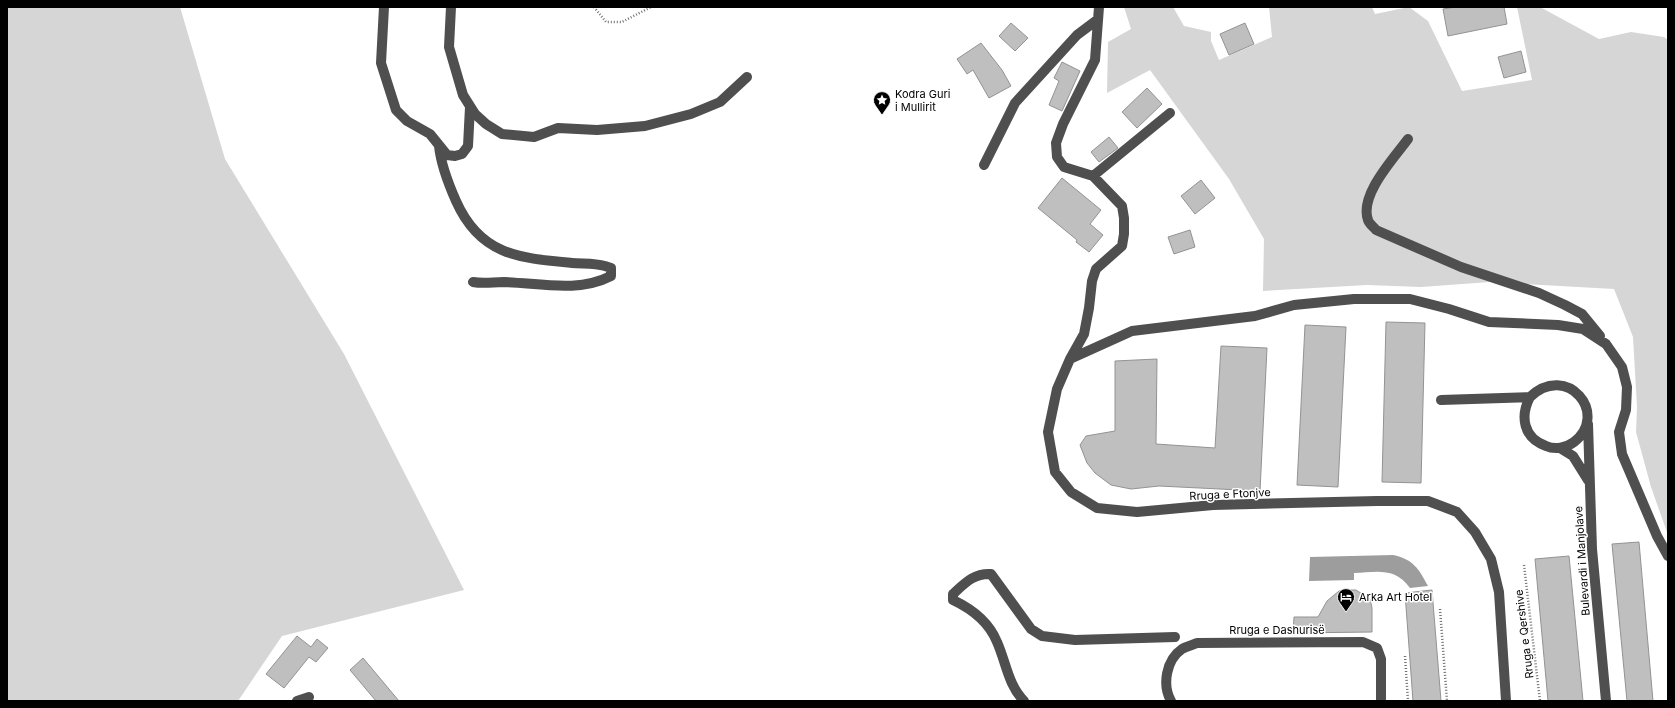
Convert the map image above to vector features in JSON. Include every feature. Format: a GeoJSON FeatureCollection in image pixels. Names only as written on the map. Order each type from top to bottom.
{"type":"FeatureCollection","features":[{"type":"Feature","properties":{"kind":"street"},"geometry":{"type":"LineString","coordinates":[[384,7],[381,63],[396,110],[407,120],[430,134],[447,155],[455,156],[462,154],[468,146],[470,107]]}},
{"type":"Feature","properties":{"kind":"street"},"geometry":{"type":"LineString","coordinates":[[451,7],[449,47],[463,95],[475,114],[495,131],[502,134],[526,138],[534,137],[558,128],[587,130],[645,126],[691,114],[720,102],[747,77]]}},
{"type":"Feature","properties":{"kind":"street"},"geometry":{"type":"LineString","coordinates":[[1100,7],[1097,20],[1095,60],[1063,124],[1056,143],[1057,157],[1064,167],[1093,176],[1170,113]]}},
{"type":"Feature","properties":{"kind":"street"},"geometry":{"type":"LineString","coordinates":[[984,165],[1015,103],[1077,35],[1097,20]]}},
{"type":"Feature","properties":{"kind":"street"},"geometry":{"type":"LineString","coordinates":[[1408,139],[1371,190],[1366,206],[1368,221],[1376,230],[1461,267],[1539,294],[1582,314],[1622,367],[1627,387],[1626,410],[1619,432],[1622,454],[1657,536],[1668,556]]}},
{"type":"Feature","properties":{"kind":"street"},"geometry":{"type":"LineString","coordinates":[[439,146],[440,160],[459,207],[475,232],[484,240],[498,249],[533,258],[605,266],[610,268],[611,276],[591,283],[548,286],[503,282],[486,284],[473,282]]}},
{"type":"Feature","properties":{"kind":"street","name":"Rruga e Ftonjve"},"geometry":{"type":"LineString","coordinates":[[1093,176],[1122,206],[1124,234],[1122,246],[1096,269],[1092,281],[1084,334],[1070,359],[1057,389],[1048,432],[1056,472],[1071,492],[1097,508],[1137,512],[1213,505],[1377,501],[1428,501],[1457,512],[1475,532],[1491,559],[1499,592],[1506,701]]}},
{"type":"Feature","properties":{"kind":"street"},"geometry":{"type":"LineString","coordinates":[[1070,359],[1132,331],[1255,316],[1294,306],[1354,299],[1410,299],[1449,309],[1489,322],[1583,329],[1606,344]]}},
{"type":"Feature","properties":{"kind":"street"},"geometry":{"type":"LineString","coordinates":[[1556,384],[1566,386],[1575,391],[1582,398],[1587,408],[1588,418],[1585,429],[1580,438],[1571,445],[1560,448],[1549,448],[1539,444],[1531,437],[1525,428],[1523,417],[1525,406],[1530,397],[1537,390],[1546,385],[1556,384]]}},
{"type":"Feature","properties":{"kind":"street"},"geometry":{"type":"LineString","coordinates":[[1441,400],[1530,397]]}},
{"type":"Feature","properties":{"kind":"street","name":"Bulevardi i Manjolave"},"geometry":{"type":"LineString","coordinates":[[1588,418],[1592,549],[1606,701]]}},
{"type":"Feature","properties":{"kind":"street"},"geometry":{"type":"LineString","coordinates":[[1560,448],[1573,456],[1589,482]]}},
{"type":"Feature","properties":{"kind":"street"},"geometry":{"type":"LineString","coordinates":[[1024,701],[1020,697],[1008,674],[997,641],[984,621],[967,607],[953,600],[953,594],[980,573],[991,574],[1031,628],[1042,636],[1075,640],[1175,637]]}},
{"type":"Feature","properties":{"kind":"street","name":"Rruga e Dashurisë"},"geometry":{"type":"LineString","coordinates":[[1171,701],[1166,692],[1166,678],[1170,665],[1182,649],[1197,643],[1363,642],[1377,648],[1381,659],[1381,701]]}},
{"type":"Feature","properties":{"kind":"street"},"geometry":{"type":"LineString","coordinates":[[297,701],[310,697]]}},
{"type":"Feature","properties":{"kind":"path"},"geometry":{"type":"LineString","coordinates":[[594,7],[606,22],[622,22],[651,7]]}},
{"type":"Feature","properties":{"kind":"path","name":"Rruga e Qershive"},"geometry":{"type":"LineString","coordinates":[[1524,564],[1540,701]]}},
{"type":"Feature","properties":{"kind":"path"},"geometry":{"type":"LineString","coordinates":[[1440,609],[1447,701]]}},
{"type":"Feature","properties":{"kind":"path"},"geometry":{"type":"LineString","coordinates":[[1405,656],[1408,701]]}},
{"type":"Feature","properties":{"kind":"shaded area"},"geometry":{"type":"Polygon","coordinates":[[[7,7],[180,7],[225,159],[344,354],[464,590],[282,636],[238,701],[7,701],[7,7]]]}},
{"type":"Feature","properties":{"kind":"shaded area"},"geometry":{"type":"Polygon","coordinates":[[[1124,7],[1173,7],[1184,26],[1211,32],[1211,41],[1219,60],[1272,37],[1269,7],[1372,7],[1375,14],[1409,7],[1428,21],[1462,91],[1532,80],[1517,7],[1540,7],[1599,39],[1631,32],[1664,37],[1668,40],[1668,535],[1651,487],[1636,432],[1637,407],[1633,337],[1614,289],[1490,282],[1421,287],[1367,285],[1263,291],[1264,239],[1229,179],[1150,70],[1107,93],[1108,42],[1131,29],[1124,7]]]}},
{"type":"Feature","properties":{"kind":"shaded area"},"geometry":{"type":"Polygon","coordinates":[[[1393,555],[1406,559],[1415,566],[1428,586],[1410,588],[1398,577],[1385,572],[1354,573],[1354,580],[1309,581],[1310,557],[1393,555]]]}},
{"type":"Feature","properties":{"kind":"building"},"geometry":{"type":"Polygon","coordinates":[[[1456,7],[1504,7],[1507,24],[1448,36],[1443,9],[1456,7]]]}},
{"type":"Feature","properties":{"kind":"building"},"geometry":{"type":"Polygon","coordinates":[[[1011,23],[1028,38],[1015,51],[999,36],[1011,23]]]}},
{"type":"Feature","properties":{"kind":"building"},"geometry":{"type":"Polygon","coordinates":[[[1245,23],[1254,44],[1229,55],[1220,34],[1245,23]]]}},
{"type":"Feature","properties":{"kind":"building"},"geometry":{"type":"Polygon","coordinates":[[[981,43],[1002,70],[1011,86],[989,98],[973,70],[967,74],[957,59],[981,43]]]}},
{"type":"Feature","properties":{"kind":"building"},"geometry":{"type":"Polygon","coordinates":[[[1521,51],[1526,72],[1504,78],[1498,57],[1521,51]]]}},
{"type":"Feature","properties":{"kind":"building"},"geometry":{"type":"Polygon","coordinates":[[[1062,62],[1080,71],[1062,111],[1049,105],[1059,81],[1054,78],[1062,62]]]}},
{"type":"Feature","properties":{"kind":"building"},"geometry":{"type":"Polygon","coordinates":[[[1147,88],[1162,104],[1137,128],[1122,112],[1147,88]]]}},
{"type":"Feature","properties":{"kind":"building"},"geometry":{"type":"Polygon","coordinates":[[[1109,137],[1118,148],[1099,162],[1091,152],[1109,137]]]}},
{"type":"Feature","properties":{"kind":"building"},"geometry":{"type":"Polygon","coordinates":[[[1062,178],[1101,210],[1090,224],[1103,235],[1089,252],[1076,242],[1077,240],[1038,208],[1062,178]]]}},
{"type":"Feature","properties":{"kind":"building"},"geometry":{"type":"Polygon","coordinates":[[[1201,180],[1215,198],[1195,214],[1181,196],[1201,180]]]}},
{"type":"Feature","properties":{"kind":"building"},"geometry":{"type":"Polygon","coordinates":[[[1190,230],[1195,247],[1174,254],[1168,237],[1190,230]]]}},
{"type":"Feature","properties":{"kind":"building"},"geometry":{"type":"Polygon","coordinates":[[[1386,322],[1425,323],[1421,483],[1382,482],[1386,322]]]}},
{"type":"Feature","properties":{"kind":"building"},"geometry":{"type":"Polygon","coordinates":[[[1305,325],[1346,327],[1338,487],[1297,485],[1305,325]]]}},
{"type":"Feature","properties":{"kind":"building"},"geometry":{"type":"Polygon","coordinates":[[[1221,346],[1267,348],[1260,491],[1159,486],[1131,489],[1111,485],[1095,473],[1087,463],[1080,445],[1086,436],[1115,431],[1115,361],[1157,359],[1156,444],[1215,448],[1221,346]]]}},
{"type":"Feature","properties":{"kind":"building"},"geometry":{"type":"Polygon","coordinates":[[[1639,542],[1653,701],[1627,701],[1612,544],[1639,542]]]}},
{"type":"Feature","properties":{"kind":"building"},"geometry":{"type":"Polygon","coordinates":[[[1569,556],[1583,701],[1548,701],[1535,559],[1569,556]]]}},
{"type":"Feature","properties":{"kind":"building","name":"Arka Art Hotel"},"geometry":{"type":"Polygon","coordinates":[[[1356,590],[1370,599],[1372,608],[1372,632],[1293,633],[1294,617],[1318,617],[1327,601],[1339,591],[1356,590]]]}},
{"type":"Feature","properties":{"kind":"building"},"geometry":{"type":"Polygon","coordinates":[[[1432,590],[1441,701],[1413,701],[1405,593],[1432,590]]]}},
{"type":"Feature","properties":{"kind":"building"},"geometry":{"type":"Polygon","coordinates":[[[297,636],[311,647],[317,639],[328,648],[316,662],[309,657],[284,688],[266,674],[297,636]]]}},
{"type":"Feature","properties":{"kind":"building"},"geometry":{"type":"Polygon","coordinates":[[[363,658],[399,701],[376,701],[350,670],[363,658]]]}},
{"type":"Feature","properties":{"kind":"place","name":"Kodra Guri i Mullirit"},"geometry":{"type":"Point","coordinates":[882,115]}},
{"type":"Feature","properties":{"kind":"place","name":"Arka Art Hotel"},"geometry":{"type":"Point","coordinates":[1346,612]}}]}
